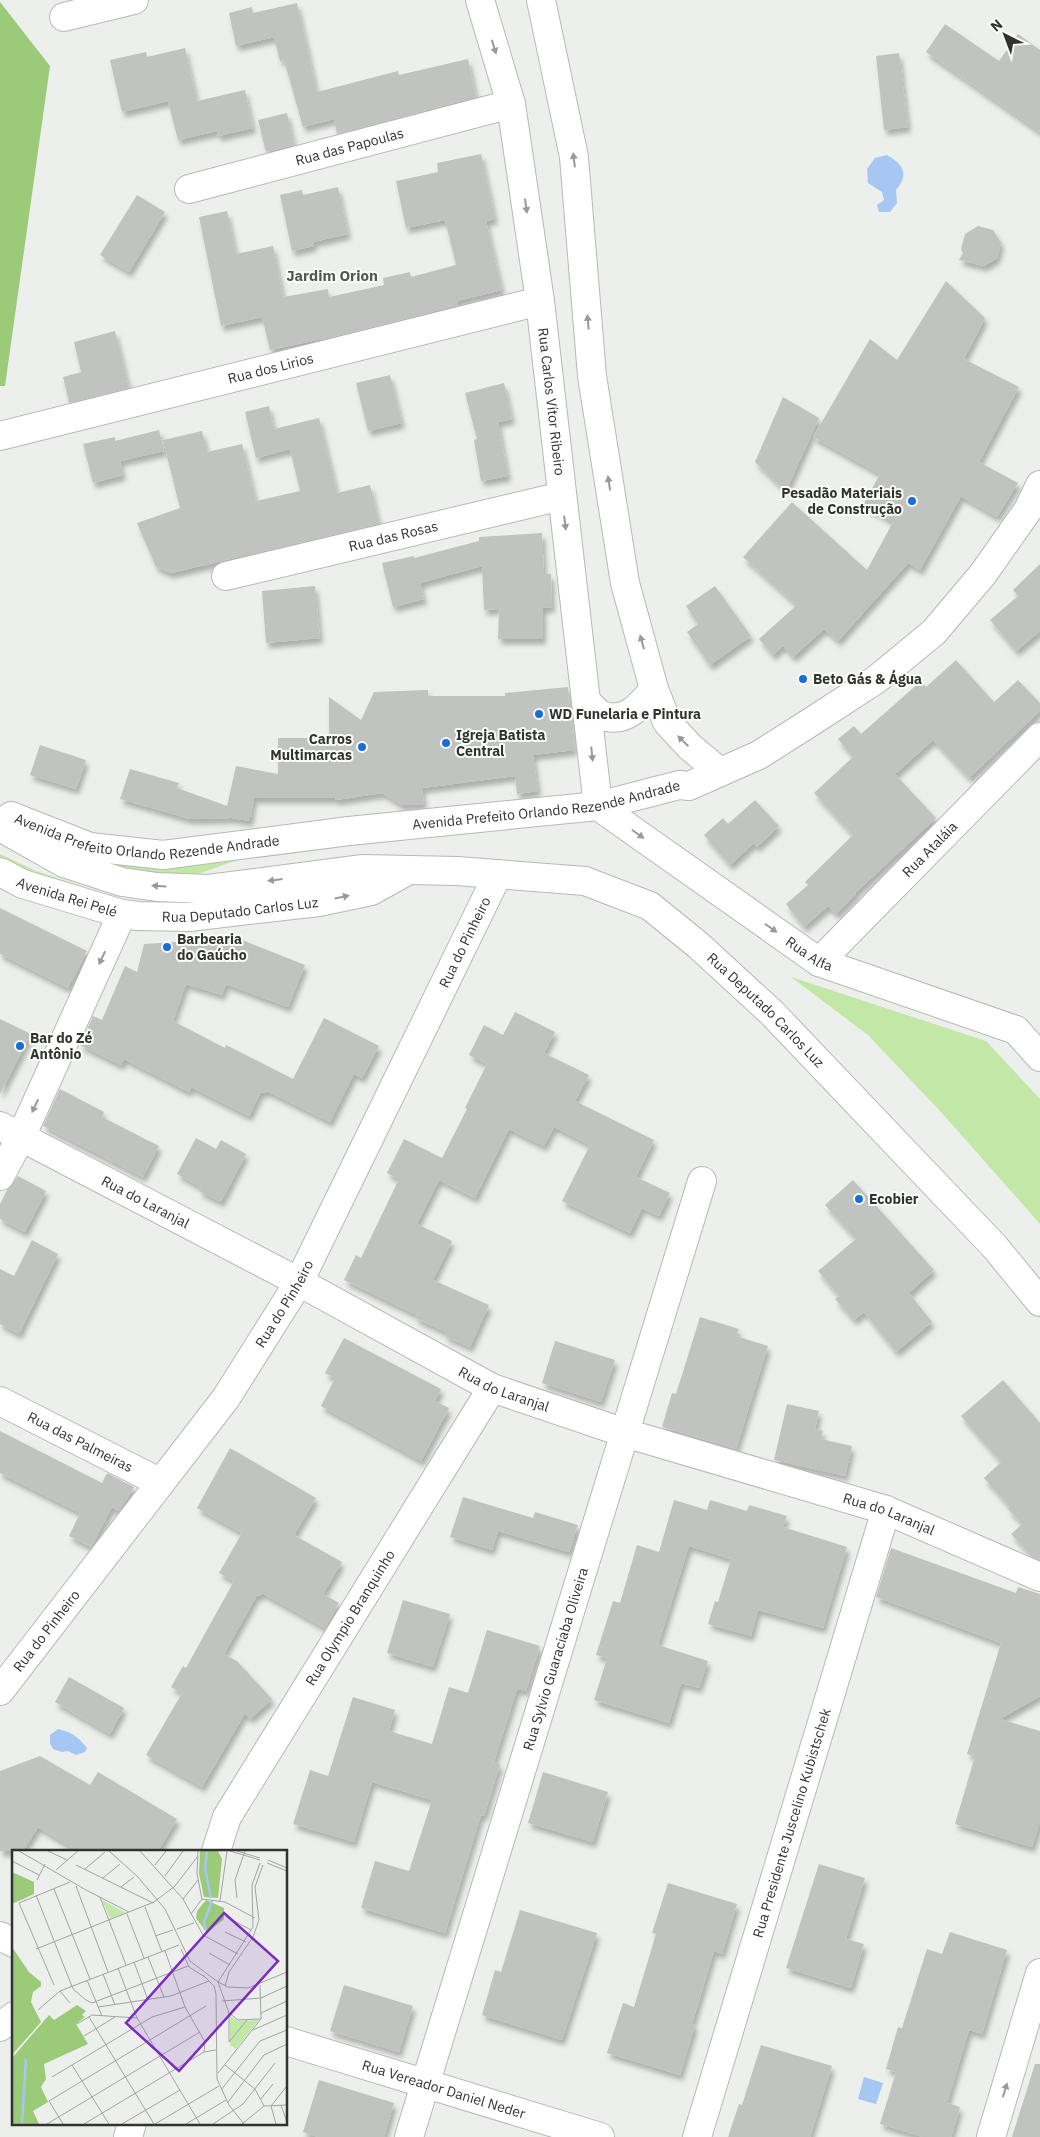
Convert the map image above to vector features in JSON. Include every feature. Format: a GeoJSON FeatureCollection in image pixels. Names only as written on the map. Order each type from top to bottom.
{"type":"FeatureCollection","features":[{"type":"Feature","properties":{"kind":"street"},"geometry":{"type":"LineString","coordinates":[[64,17],[134,0]]}},
{"type":"Feature","properties":{"kind":"street","name":"Rua Carlos Vítor Ribeiro"},"geometry":{"type":"LineString","coordinates":[[480,0],[511,104],[540,301],[598,806]]}},
{"type":"Feature","properties":{"kind":"street"},"geometry":{"type":"LineString","coordinates":[[540,0],[574,157],[592,376],[625,583],[654,689],[667,722],[677,735],[720,772]]}},
{"type":"Feature","properties":{"kind":"street","name":"Rua das Papoulas"},"geometry":{"type":"LineString","coordinates":[[189,188],[511,104]]}},
{"type":"Feature","properties":{"kind":"street","name":"Rua dos Lirios"},"geometry":{"type":"LineString","coordinates":[[0,436],[540,301]]}},
{"type":"Feature","properties":{"kind":"street","name":"Avenida Prefeito Orlando Rezende Andrade"},"geometry":{"type":"LineString","coordinates":[[0,811],[90,847],[163,855],[349,831],[598,806],[680,785],[688,786],[759,755],[877,679],[934,632],[983,574],[1028,510],[1040,485]]}},
{"type":"Feature","properties":{"kind":"street","name":"Rua das Rosas"},"geometry":{"type":"LineString","coordinates":[[226,576],[562,496]]}},
{"type":"Feature","properties":{"kind":"street"},"geometry":{"type":"LineString","coordinates":[[586,701],[600,714],[612,717],[627,715],[638,708],[654,689]]}},
{"type":"Feature","properties":{"kind":"street","name":"Rua Ataláia"},"geometry":{"type":"LineString","coordinates":[[819,962],[1040,738]]}},
{"type":"Feature","properties":{"kind":"street","name":"Rua Alfa"},"geometry":{"type":"LineString","coordinates":[[598,806],[819,962],[1028,1031],[1040,1057]]}},
{"type":"Feature","properties":{"kind":"street","name":"Rua Deputado Carlos Luz"},"geometry":{"type":"LineString","coordinates":[[0,827],[64,863],[122,882],[157,887],[208,889],[363,869],[410,870],[498,874],[585,881],[650,906],[698,945],[772,1013],[995,1247],[1040,1302]]}},
{"type":"Feature","properties":{"kind":"street","name":"Rua Deputado Carlos Luz"},"geometry":{"type":"LineString","coordinates":[[130,915],[165,907],[271,859],[349,831]]}},
{"type":"Feature","properties":{"kind":"street","name":"Rua Deputado Carlos Luz"},"geometry":{"type":"LineString","coordinates":[[130,915],[189,917],[319,902],[371,891],[410,870]]}},
{"type":"Feature","properties":{"kind":"street","name":"Avenida Rei Pelé"},"geometry":{"type":"LineString","coordinates":[[0,872],[23,884],[130,915]]}},
{"type":"Feature","properties":{"kind":"street","name":"Rua do Pinheiro"},"geometry":{"type":"LineString","coordinates":[[5,1674],[161,1483],[226,1398],[300,1282],[498,874]]}},
{"type":"Feature","properties":{"kind":"street"},"geometry":{"type":"LineString","coordinates":[[0,1176],[10,1131],[130,915]]}},
{"type":"Feature","properties":{"kind":"street","name":"Rua do Laranjal"},"geometry":{"type":"LineString","coordinates":[[10,1131],[300,1282],[492,1388],[625,1433],[886,1510],[1040,1577]]}},
{"type":"Feature","properties":{"kind":"street","name":"Rua Sylvio Guaraciaba Oliveira"},"geometry":{"type":"LineString","coordinates":[[409,2137],[702,1181]]}},
{"type":"Feature","properties":{"kind":"street","name":"Rua Olympio Branquinho"},"geometry":{"type":"LineString","coordinates":[[216,1850],[227,1817],[492,1388]]}},
{"type":"Feature","properties":{"kind":"street","name":"Rua das Palmeiras"},"geometry":{"type":"LineString","coordinates":[[0,1401],[161,1483]]}},
{"type":"Feature","properties":{"kind":"street","name":"Rua Presidente Juscelino Kubistschek"},"geometry":{"type":"LineString","coordinates":[[697,2137],[886,1510]]}},
{"type":"Feature","properties":{"kind":"street"},"geometry":{"type":"LineString","coordinates":[[0,1936],[12,1942]]}},
{"type":"Feature","properties":{"kind":"street"},"geometry":{"type":"LineString","coordinates":[[991,2137],[1040,1972]]}},
{"type":"Feature","properties":{"kind":"street"},"geometry":{"type":"LineString","coordinates":[[0,2027],[12,2018]]}},
{"type":"Feature","properties":{"kind":"street","name":"Rua Vereador Daniel Neder"},"geometry":{"type":"LineString","coordinates":[[288,2042],[600,2137]]}},
{"type":"Feature","properties":{"kind":"street"},"geometry":{"type":"LineString","coordinates":[[128,2137],[132,2124]]}},
{"type":"Feature","properties":{"kind":"green space"},"geometry":{"type":"Polygon","coordinates":[[[0,2],[50,66],[5,386],[0,386],[0,2]]]}},
{"type":"Feature","properties":{"kind":"green space"},"geometry":{"type":"Polygon","coordinates":[[[266,850],[195,875],[121,871],[85,852],[132,866],[266,850]]]}},
{"type":"Feature","properties":{"kind":"green space"},"geometry":{"type":"Polygon","coordinates":[[[0,854],[36,871],[97,891],[91,894],[32,877],[0,860],[0,854]]]}},
{"type":"Feature","properties":{"kind":"green space"},"geometry":{"type":"Polygon","coordinates":[[[791,977],[986,1041],[1040,1099],[1040,1224],[941,1112],[868,1035],[791,977]]]}},
{"type":"Feature","properties":{"kind":"water"},"geometry":{"type":"Polygon","coordinates":[[[887,155],[901,166],[903,175],[896,190],[897,203],[890,212],[879,212],[877,205],[884,200],[882,192],[868,183],[867,169],[875,158],[887,155]]]}},
{"type":"Feature","properties":{"kind":"water"},"geometry":{"type":"Polygon","coordinates":[[[58,1729],[71,1733],[78,1738],[87,1748],[85,1752],[76,1755],[68,1751],[62,1752],[53,1749],[50,1743],[50,1735],[58,1729]]]}},
{"type":"Feature","properties":{"kind":"water"},"geometry":{"type":"Polygon","coordinates":[[[864,2077],[883,2083],[876,2104],[858,2099],[864,2077]]]}},
{"type":"Feature","properties":{"kind":"building"},"geometry":{"type":"Polygon","coordinates":[[[297,3],[317,92],[398,71],[399,75],[468,59],[476,97],[337,134],[334,119],[303,127],[284,60],[280,61],[274,37],[236,46],[229,13],[252,7],[253,13],[297,3]]]}},
{"type":"Feature","properties":{"kind":"building"},"geometry":{"type":"Polygon","coordinates":[[[945,24],[999,61],[1018,34],[1040,50],[1040,132],[926,52],[945,24]]]}},
{"type":"Feature","properties":{"kind":"building"},"geometry":{"type":"Polygon","coordinates":[[[185,48],[197,101],[245,90],[253,128],[218,136],[217,131],[178,140],[168,101],[122,112],[110,60],[146,52],[147,57],[185,48]]]}},
{"type":"Feature","properties":{"kind":"building"},"geometry":{"type":"Polygon","coordinates":[[[899,53],[908,127],[884,130],[876,56],[899,53]]]}},
{"type":"Feature","properties":{"kind":"building"},"geometry":{"type":"Polygon","coordinates":[[[287,113],[294,145],[266,152],[258,120],[287,113]]]}},
{"type":"Feature","properties":{"kind":"building"},"geometry":{"type":"Polygon","coordinates":[[[481,154],[495,219],[486,221],[502,290],[457,301],[458,305],[345,334],[270,350],[262,317],[221,326],[199,217],[227,211],[236,254],[273,246],[283,297],[328,289],[329,297],[384,285],[383,278],[410,272],[411,277],[456,265],[445,220],[406,228],[396,181],[438,172],[437,163],[481,154]]]}},
{"type":"Feature","properties":{"kind":"building"},"geometry":{"type":"Polygon","coordinates":[[[338,187],[348,234],[313,242],[314,246],[292,251],[280,195],[302,190],[303,195],[338,187]]]}},
{"type":"Feature","properties":{"kind":"building"},"geometry":{"type":"Polygon","coordinates":[[[137,195],[165,212],[129,272],[100,255],[137,195]]]}},
{"type":"Feature","properties":{"kind":"building"},"geometry":{"type":"Polygon","coordinates":[[[978,226],[993,230],[1001,243],[997,258],[984,266],[959,260],[963,253],[961,249],[965,234],[978,226]]]}},
{"type":"Feature","properties":{"kind":"building"},"geometry":{"type":"Polygon","coordinates":[[[946,281],[985,318],[964,359],[1019,387],[979,462],[1018,483],[997,517],[961,496],[920,570],[908,563],[838,641],[824,629],[793,657],[783,646],[773,655],[759,639],[797,605],[743,557],[792,502],[867,570],[893,522],[863,505],[880,474],[813,437],[870,339],[897,360],[946,281]]]}},
{"type":"Feature","properties":{"kind":"building"},"geometry":{"type":"Polygon","coordinates":[[[115,331],[129,388],[69,403],[63,377],[81,372],[74,342],[115,331]]]}},
{"type":"Feature","properties":{"kind":"building"},"geometry":{"type":"Polygon","coordinates":[[[390,375],[402,423],[368,431],[356,383],[390,375]]]}},
{"type":"Feature","properties":{"kind":"building"},"geometry":{"type":"Polygon","coordinates":[[[504,383],[512,419],[498,422],[508,476],[481,481],[474,440],[477,439],[465,393],[504,383]]]}},
{"type":"Feature","properties":{"kind":"building"},"geometry":{"type":"Polygon","coordinates":[[[783,397],[819,418],[786,491],[755,462],[783,397]]]}},
{"type":"Feature","properties":{"kind":"building"},"geometry":{"type":"Polygon","coordinates":[[[269,406],[274,429],[319,418],[337,493],[370,485],[379,524],[171,573],[156,567],[137,523],[180,508],[163,440],[202,431],[207,452],[242,444],[256,501],[300,491],[290,449],[256,458],[245,412],[269,406]]]}},
{"type":"Feature","properties":{"kind":"building"},"geometry":{"type":"Polygon","coordinates":[[[159,430],[164,451],[120,461],[123,475],[93,483],[83,444],[115,437],[115,441],[159,430]]]}},
{"type":"Feature","properties":{"kind":"building"},"geometry":{"type":"Polygon","coordinates":[[[542,533],[544,574],[551,574],[552,607],[543,608],[543,639],[498,639],[499,609],[484,610],[482,566],[420,583],[424,599],[393,607],[382,563],[414,556],[414,558],[479,541],[479,537],[542,533]]]}},
{"type":"Feature","properties":{"kind":"building"},"geometry":{"type":"Polygon","coordinates":[[[1040,564],[1040,631],[1016,651],[990,620],[1018,596],[1013,590],[1040,564]]]}},
{"type":"Feature","properties":{"kind":"building"},"geometry":{"type":"Polygon","coordinates":[[[315,586],[320,638],[266,643],[262,591],[315,586]]]}},
{"type":"Feature","properties":{"kind":"building"},"geometry":{"type":"Polygon","coordinates":[[[715,586],[751,636],[710,665],[687,632],[698,624],[686,606],[715,586]]]}},
{"type":"Feature","properties":{"kind":"building"},"geometry":{"type":"Polygon","coordinates":[[[956,660],[994,702],[1018,680],[1040,703],[1040,711],[969,778],[933,740],[895,774],[936,818],[855,893],[836,914],[828,906],[804,927],[786,904],[808,885],[805,882],[853,835],[814,793],[853,757],[838,739],[854,726],[861,734],[921,681],[926,687],[956,660]]]}},
{"type":"Feature","properties":{"kind":"building"},"geometry":{"type":"Polygon","coordinates":[[[568,687],[574,750],[533,755],[538,791],[517,794],[515,776],[422,788],[424,804],[402,805],[382,793],[336,800],[335,798],[254,798],[251,815],[253,817],[250,817],[250,821],[232,818],[190,819],[120,799],[130,769],[179,783],[177,788],[227,806],[236,766],[278,774],[278,738],[329,738],[329,697],[361,720],[374,692],[428,690],[428,696],[505,696],[505,693],[568,687]]]}},
{"type":"Feature","properties":{"kind":"building"},"geometry":{"type":"Polygon","coordinates":[[[40,745],[86,760],[76,789],[30,775],[40,745]]]}},
{"type":"Feature","properties":{"kind":"building"},"geometry":{"type":"Polygon","coordinates":[[[755,800],[779,826],[757,847],[754,843],[730,865],[704,835],[723,818],[728,824],[755,800]]]}},
{"type":"Feature","properties":{"kind":"building"},"geometry":{"type":"Polygon","coordinates":[[[0,908],[87,951],[68,988],[0,954],[0,908]]]}},
{"type":"Feature","properties":{"kind":"building"},"geometry":{"type":"Polygon","coordinates":[[[237,938],[305,965],[288,1007],[226,984],[222,995],[186,984],[173,1021],[225,1048],[226,1045],[293,1079],[324,1018],[379,1046],[362,1078],[354,1074],[330,1122],[267,1091],[265,1093],[261,1092],[249,1116],[191,1087],[189,1092],[124,1059],[121,1065],[80,1045],[93,1016],[102,1020],[125,966],[137,972],[144,944],[237,938]]]}},
{"type":"Feature","properties":{"kind":"building"},"geometry":{"type":"Polygon","coordinates":[[[515,1012],[555,1032],[544,1053],[589,1075],[575,1101],[654,1140],[636,1177],[670,1193],[659,1216],[642,1208],[630,1233],[562,1201],[590,1145],[554,1127],[544,1146],[509,1129],[475,1198],[439,1180],[417,1224],[452,1241],[433,1280],[489,1305],[470,1347],[445,1336],[446,1332],[415,1318],[417,1315],[344,1280],[356,1255],[361,1258],[399,1179],[387,1173],[404,1139],[442,1158],[487,1064],[469,1055],[484,1025],[503,1035],[515,1012]]]}},
{"type":"Feature","properties":{"kind":"building"},"geometry":{"type":"Polygon","coordinates":[[[0,1019],[31,1034],[0,1094],[0,1019]]]}},
{"type":"Feature","properties":{"kind":"building"},"geometry":{"type":"Polygon","coordinates":[[[60,1089],[104,1112],[102,1117],[159,1146],[143,1177],[43,1126],[60,1089]]]}},
{"type":"Feature","properties":{"kind":"building"},"geometry":{"type":"Polygon","coordinates":[[[196,1138],[216,1149],[221,1140],[246,1154],[221,1202],[199,1191],[201,1187],[177,1174],[196,1138]]]}},
{"type":"Feature","properties":{"kind":"building"},"geometry":{"type":"Polygon","coordinates":[[[18,1176],[46,1191],[25,1232],[0,1219],[0,1204],[7,1190],[18,1176]]]}},
{"type":"Feature","properties":{"kind":"building"},"geometry":{"type":"Polygon","coordinates":[[[853,1180],[934,1270],[909,1293],[932,1322],[896,1352],[864,1312],[854,1320],[835,1299],[839,1296],[818,1271],[856,1239],[825,1205],[853,1180]]]}},
{"type":"Feature","properties":{"kind":"building"},"geometry":{"type":"Polygon","coordinates":[[[32,1240],[58,1254],[19,1334],[0,1324],[0,1269],[14,1276],[32,1240]]]}},
{"type":"Feature","properties":{"kind":"building"},"geometry":{"type":"Polygon","coordinates":[[[700,1317],[739,1329],[736,1336],[768,1346],[736,1449],[662,1427],[672,1393],[676,1394],[700,1317]]]}},
{"type":"Feature","properties":{"kind":"building"},"geometry":{"type":"Polygon","coordinates":[[[344,1338],[441,1389],[435,1401],[449,1408],[421,1461],[321,1406],[335,1378],[325,1373],[344,1338]]]}},
{"type":"Feature","properties":{"kind":"building"},"geometry":{"type":"Polygon","coordinates":[[[555,1341],[615,1360],[601,1402],[542,1383],[555,1341]]]}},
{"type":"Feature","properties":{"kind":"building"},"geometry":{"type":"Polygon","coordinates":[[[1003,1380],[1040,1423],[1040,1560],[1032,1556],[1011,1534],[1022,1524],[1008,1509],[1010,1507],[984,1478],[1001,1462],[961,1416],[1003,1380]]]}},
{"type":"Feature","properties":{"kind":"building"},"geometry":{"type":"Polygon","coordinates":[[[787,1404],[819,1411],[815,1429],[823,1431],[821,1439],[852,1446],[845,1476],[774,1460],[787,1404]]]}},
{"type":"Feature","properties":{"kind":"building"},"geometry":{"type":"Polygon","coordinates":[[[0,1431],[102,1483],[107,1473],[134,1487],[119,1511],[112,1507],[91,1547],[69,1536],[80,1513],[0,1473],[0,1431]]]}},
{"type":"Feature","properties":{"kind":"building"},"geometry":{"type":"Polygon","coordinates":[[[230,1448],[316,1498],[294,1535],[342,1562],[323,1594],[339,1603],[325,1628],[262,1593],[260,1596],[257,1595],[224,1654],[237,1661],[272,1699],[250,1719],[245,1713],[202,1787],[146,1755],[182,1693],[171,1687],[183,1666],[186,1668],[234,1581],[219,1573],[242,1533],[197,1508],[230,1448]]]}},
{"type":"Feature","properties":{"kind":"building"},"geometry":{"type":"Polygon","coordinates":[[[463,1497],[533,1518],[535,1512],[578,1525],[569,1552],[498,1531],[492,1550],[450,1537],[463,1497]]]}},
{"type":"Feature","properties":{"kind":"building"},"geometry":{"type":"Polygon","coordinates":[[[674,1500],[707,1510],[710,1500],[747,1511],[749,1505],[787,1516],[783,1527],[847,1547],[823,1628],[758,1610],[751,1636],[708,1624],[715,1601],[718,1602],[731,1559],[689,1546],[658,1645],[708,1661],[699,1688],[681,1683],[669,1723],[594,1700],[607,1658],[596,1655],[613,1601],[620,1603],[637,1545],[659,1552],[674,1500]]]}},
{"type":"Feature","properties":{"kind":"building"},"geometry":{"type":"Polygon","coordinates":[[[891,1548],[1016,1593],[1018,1587],[1040,1594],[1040,1696],[1000,1719],[1040,1731],[1040,1822],[1032,1847],[955,1824],[975,1756],[967,1754],[1001,1643],[876,1597],[891,1548]]]}},
{"type":"Feature","properties":{"kind":"building"},"geometry":{"type":"Polygon","coordinates":[[[403,1600],[450,1614],[433,1667],[387,1653],[403,1600]]]}},
{"type":"Feature","properties":{"kind":"building"},"geometry":{"type":"Polygon","coordinates":[[[487,1630],[540,1646],[526,1691],[517,1689],[494,1762],[500,1764],[484,1816],[481,1815],[445,1933],[361,1908],[375,1861],[409,1871],[432,1800],[372,1782],[354,1842],[293,1824],[310,1770],[328,1776],[353,1697],[395,1710],[389,1731],[432,1744],[449,1687],[468,1693],[487,1630]]]}},
{"type":"Feature","properties":{"kind":"building"},"geometry":{"type":"Polygon","coordinates":[[[69,1677],[124,1708],[110,1734],[55,1702],[69,1677]]]}},
{"type":"Feature","properties":{"kind":"building"},"geometry":{"type":"Polygon","coordinates":[[[40,1756],[90,1785],[98,1772],[177,1819],[159,1850],[76,1850],[38,1827],[24,1850],[0,1851],[0,1771],[40,1756]]]}},
{"type":"Feature","properties":{"kind":"building"},"geometry":{"type":"Polygon","coordinates":[[[543,1772],[608,1792],[593,1842],[528,1823],[543,1772]]]}},
{"type":"Feature","properties":{"kind":"building"},"geometry":{"type":"Polygon","coordinates":[[[819,1864],[865,1878],[846,1939],[864,1944],[851,1988],[786,1968],[819,1864]]]}},
{"type":"Feature","properties":{"kind":"building"},"geometry":{"type":"Polygon","coordinates":[[[668,1883],[737,1904],[722,1954],[714,1951],[692,2024],[695,2025],[680,2075],[607,2053],[623,2003],[634,2007],[656,1934],[652,1933],[668,1883]]]}},
{"type":"Feature","properties":{"kind":"building"},"geometry":{"type":"Polygon","coordinates":[[[520,1910],[597,1933],[562,2040],[482,2015],[495,1970],[501,1972],[520,1910]]]}},
{"type":"Feature","properties":{"kind":"building"},"geometry":{"type":"Polygon","coordinates":[[[950,1932],[1007,1950],[982,2034],[969,2030],[947,2103],[960,2107],[951,2137],[923,2137],[880,2124],[896,2072],[886,2069],[898,2027],[902,2028],[927,1949],[942,1954],[950,1932]]]}},
{"type":"Feature","properties":{"kind":"building"},"geometry":{"type":"Polygon","coordinates":[[[344,1985],[413,2006],[399,2052],[330,2031],[344,1985]]]}},
{"type":"Feature","properties":{"kind":"building"},"geometry":{"type":"Polygon","coordinates":[[[761,2045],[832,2066],[810,2137],[728,2137],[739,2104],[742,2105],[761,2045]]]}},
{"type":"Feature","properties":{"kind":"building"},"geometry":{"type":"Polygon","coordinates":[[[1035,2064],[1040,2064],[1040,2137],[1012,2137],[1035,2064]]]}},
{"type":"Feature","properties":{"kind":"building"},"geometry":{"type":"Polygon","coordinates":[[[319,2080],[394,2103],[384,2137],[318,2137],[303,2132],[319,2080]]]}},
{"type":"Feature","properties":{"kind":"place","name":"Pesadão Materiais de Construção"},"geometry":{"type":"Point","coordinates":[912,501]}},
{"type":"Feature","properties":{"kind":"place","name":"Beto Gás & Água"},"geometry":{"type":"Point","coordinates":[803,679]}},
{"type":"Feature","properties":{"kind":"place","name":"WD Funelaria e Pintura"},"geometry":{"type":"Point","coordinates":[539,714]}},
{"type":"Feature","properties":{"kind":"place","name":"Igreja Batista Central"},"geometry":{"type":"Point","coordinates":[446,743]}},
{"type":"Feature","properties":{"kind":"place","name":"Carros Multimarcas"},"geometry":{"type":"Point","coordinates":[362,747]}},
{"type":"Feature","properties":{"kind":"place","name":"Barbearia do Gaúcho"},"geometry":{"type":"Point","coordinates":[167,947]}},
{"type":"Feature","properties":{"kind":"place","name":"Bar do Zé Antônio"},"geometry":{"type":"Point","coordinates":[20,1046]}},
{"type":"Feature","properties":{"kind":"place","name":"Ecobier"},"geometry":{"type":"Point","coordinates":[859,1199]}},
{"type":"Feature","properties":{"kind":"district","name":"Jardim Orion"},"geometry":{"type":"Point","coordinates":[332,276]}}]}
